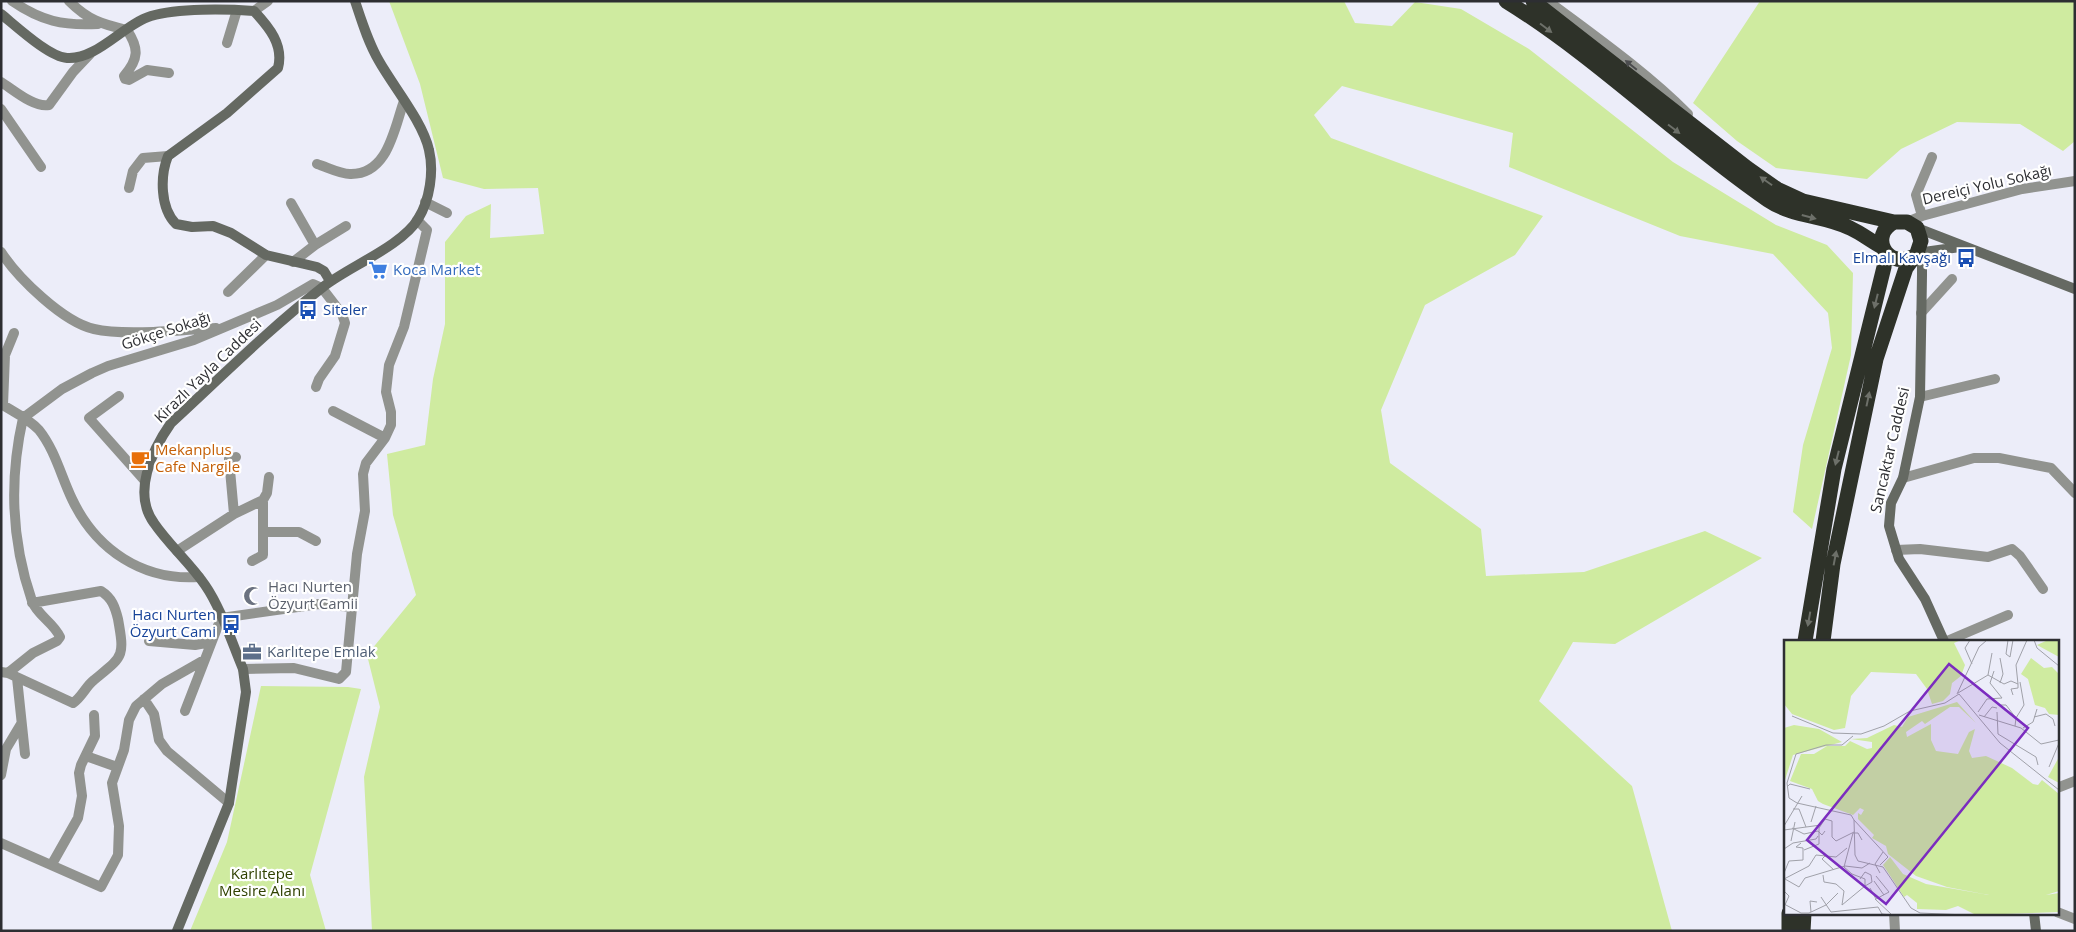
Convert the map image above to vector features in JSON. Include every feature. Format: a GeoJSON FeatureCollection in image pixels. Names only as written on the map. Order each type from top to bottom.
{"type":"FeatureCollection","features":[{"type":"Feature","properties":{"kind":"highway"},"geometry":{"type":"LineString","coordinates":[[1506,1],[1532,18],[1770,201],[1799,214],[1849,227],[1901,261],[1915,255]]}},
{"type":"Feature","properties":{"kind":"highway"},"geometry":{"type":"LineString","coordinates":[[1533,1],[1777,189],[1804,201],[1910,222],[1921,241],[1915,255],[1906,268],[1876,360],[1833,564],[1823,640]]}},
{"type":"Feature","properties":{"kind":"highway"},"geometry":{"type":"LineString","coordinates":[[1805,640],[1834,468],[1884,267],[1882,235],[1884,229],[1910,222]]}},
{"type":"Feature","properties":{"kind":"highway"},"geometry":{"type":"LineString","coordinates":[[1788,931],[1789,914]]}},
{"type":"Feature","properties":{"kind":"highway"},"geometry":{"type":"LineString","coordinates":[[1803,931],[1804,914]]}},
{"type":"Feature","properties":{"kind":"street"},"geometry":{"type":"LineString","coordinates":[[12,1],[49,22],[74,25],[98,24],[127,30],[137,48],[136,58],[124,76],[125,79],[129,80],[147,70],[169,73]]}},
{"type":"Feature","properties":{"kind":"street"},"geometry":{"type":"LineString","coordinates":[[69,1],[81,13],[98,24]]}},
{"type":"Feature","properties":{"kind":"street"},"geometry":{"type":"LineString","coordinates":[[254,12],[268,1]]}},
{"type":"Feature","properties":{"kind":"street","name":"Kirazlı Yayla Caddesi"},"geometry":{"type":"LineString","coordinates":[[177,931],[229,803],[246,692],[244,669],[207,587],[152,521],[144,495],[145,482],[162,436],[171,423],[264,336],[326,284],[364,262],[398,238],[417,220],[425,202],[431,169],[429,149],[404,101],[379,62],[355,1]]}},
{"type":"Feature","properties":{"kind":"street"},"geometry":{"type":"LineString","coordinates":[[1548,1],[1671,97],[1718,145]]}},
{"type":"Feature","properties":{"kind":"street"},"geometry":{"type":"LineString","coordinates":[[1,82],[26,98],[44,106],[49,105],[73,72],[95,50],[151,16],[191,6],[254,12],[269,27],[276,42],[281,58],[278,68],[227,113],[168,156],[143,158],[133,171],[129,188]]}},
{"type":"Feature","properties":{"kind":"street"},"geometry":{"type":"LineString","coordinates":[[227,43],[237,10]]}},
{"type":"Feature","properties":{"kind":"street"},"geometry":{"type":"LineString","coordinates":[[1,14],[56,56],[68,58],[95,50]]}},
{"type":"Feature","properties":{"kind":"street"},"geometry":{"type":"LineString","coordinates":[[317,164],[348,174],[361,174],[374,166],[387,150],[404,101]]}},
{"type":"Feature","properties":{"kind":"street"},"geometry":{"type":"LineString","coordinates":[[1,109],[41,167]]}},
{"type":"Feature","properties":{"kind":"street"},"geometry":{"type":"LineString","coordinates":[[168,156],[163,182],[166,210],[176,224],[187,227],[213,226],[231,233],[266,255],[317,267],[324,272],[326,284],[345,323],[335,356],[319,379],[316,387]]}},
{"type":"Feature","properties":{"kind":"street"},"geometry":{"type":"LineString","coordinates":[[1932,158],[1916,195],[1910,222],[1961,246],[2075,289]]}},
{"type":"Feature","properties":{"kind":"street","name":"Dereiçi Yolu Sokağı"},"geometry":{"type":"LineString","coordinates":[[1910,222],[2022,189],[2075,181]]}},
{"type":"Feature","properties":{"kind":"street"},"geometry":{"type":"LineString","coordinates":[[425,202],[447,213]]}},
{"type":"Feature","properties":{"kind":"street"},"geometry":{"type":"LineString","coordinates":[[291,203],[316,245]]}},
{"type":"Feature","properties":{"kind":"street"},"geometry":{"type":"LineString","coordinates":[[244,669],[294,668],[339,679],[346,672],[357,554],[365,511],[363,474],[366,463],[385,438],[391,425],[391,412],[386,392],[389,365],[404,327],[427,230],[417,220]]}},
{"type":"Feature","properties":{"kind":"street"},"geometry":{"type":"LineString","coordinates":[[293,262],[346,226]]}},
{"type":"Feature","properties":{"kind":"street"},"geometry":{"type":"LineString","coordinates":[[1915,255],[1961,246]]}},
{"type":"Feature","properties":{"kind":"street"},"geometry":{"type":"LineString","coordinates":[[1,252],[50,305],[94,329],[128,331],[223,328]]}},
{"type":"Feature","properties":{"kind":"street"},"geometry":{"type":"LineString","coordinates":[[228,292],[266,255]]}},
{"type":"Feature","properties":{"kind":"street","name":"Sancaktar Caddesi"},"geometry":{"type":"LineString","coordinates":[[1915,255],[1922,265],[1920,397],[1902,478],[1891,503],[1889,526],[1896,550],[1925,599],[1946,640]]}},
{"type":"Feature","properties":{"kind":"street"},"geometry":{"type":"LineString","coordinates":[[1920,313],[1952,279]]}},
{"type":"Feature","properties":{"kind":"street","name":"Gökçe Sokağı"},"geometry":{"type":"LineString","coordinates":[[23,418],[62,389],[92,373],[223,328],[276,305],[306,286],[326,284]]}},
{"type":"Feature","properties":{"kind":"street"},"geometry":{"type":"LineString","coordinates":[[14,333],[4,362],[2,405],[32,423],[47,441],[80,516],[114,554],[140,568],[182,578],[200,577]]}},
{"type":"Feature","properties":{"kind":"street"},"geometry":{"type":"LineString","coordinates":[[1920,397],[1995,379]]}},
{"type":"Feature","properties":{"kind":"street"},"geometry":{"type":"LineString","coordinates":[[119,396],[89,418],[145,482]]}},
{"type":"Feature","properties":{"kind":"street"},"geometry":{"type":"LineString","coordinates":[[333,411],[385,438]]}},
{"type":"Feature","properties":{"kind":"street"},"geometry":{"type":"LineString","coordinates":[[9,674],[33,653],[60,638],[54,627],[32,603],[20,552],[12,500],[23,418]]}},
{"type":"Feature","properties":{"kind":"street"},"geometry":{"type":"LineString","coordinates":[[234,514],[229,459],[236,458]]}},
{"type":"Feature","properties":{"kind":"street"},"geometry":{"type":"LineString","coordinates":[[1902,478],[1974,458],[1998,458],[2051,468],[2075,493]]}},
{"type":"Feature","properties":{"kind":"street"},"geometry":{"type":"LineString","coordinates":[[252,561],[263,555],[263,500],[267,493],[269,477]]}},
{"type":"Feature","properties":{"kind":"street"},"geometry":{"type":"LineString","coordinates":[[177,551],[234,514],[263,500]]}},
{"type":"Feature","properties":{"kind":"street"},"geometry":{"type":"LineString","coordinates":[[263,532],[299,532],[316,541]]}},
{"type":"Feature","properties":{"kind":"street"},"geometry":{"type":"LineString","coordinates":[[1896,550],[1920,549],[1988,557],[2012,549],[2043,589]]}},
{"type":"Feature","properties":{"kind":"street"},"geometry":{"type":"LineString","coordinates":[[9,674],[74,703],[93,680],[114,665],[122,649],[116,609],[109,596],[101,591],[32,603]]}},
{"type":"Feature","properties":{"kind":"street"},"geometry":{"type":"LineString","coordinates":[[185,711],[222,618],[319,604],[352,607]]}},
{"type":"Feature","properties":{"kind":"street"},"geometry":{"type":"LineString","coordinates":[[1948,640],[2008,615]]}},
{"type":"Feature","properties":{"kind":"street"},"geometry":{"type":"LineString","coordinates":[[149,641],[195,644],[211,642]]}},
{"type":"Feature","properties":{"kind":"street"},"geometry":{"type":"LineString","coordinates":[[1,842],[101,887],[118,855],[119,826],[112,783],[124,750],[129,720],[136,706],[162,684],[204,660]]}},
{"type":"Feature","properties":{"kind":"street"},"geometry":{"type":"LineString","coordinates":[[9,674],[21,724],[25,754]]}},
{"type":"Feature","properties":{"kind":"street"},"geometry":{"type":"LineString","coordinates":[[144,699],[154,714],[160,740],[167,751],[229,803]]}},
{"type":"Feature","properties":{"kind":"street"},"geometry":{"type":"LineString","coordinates":[[52,864],[78,818],[82,796],[79,774],[95,736],[94,715]]}},
{"type":"Feature","properties":{"kind":"street"},"geometry":{"type":"LineString","coordinates":[[1,775],[6,749],[21,724]]}},
{"type":"Feature","properties":{"kind":"street"},"geometry":{"type":"LineString","coordinates":[[86,756],[118,767]]}},
{"type":"Feature","properties":{"kind":"street"},"geometry":{"type":"LineString","coordinates":[[2058,788],[2075,781]]}},
{"type":"Feature","properties":{"kind":"street"},"geometry":{"type":"LineString","coordinates":[[2058,912],[2075,919]]}},
{"type":"Feature","properties":{"kind":"street"},"geometry":{"type":"LineString","coordinates":[[1894,914],[1894,931]]}},
{"type":"Feature","properties":{"kind":"street"},"geometry":{"type":"LineString","coordinates":[[2034,914],[2036,931]]}},
{"type":"Feature","properties":{"kind":"green space"},"geometry":{"type":"Polygon","coordinates":[[[389,1],[1344,1],[1355,23],[1392,26],[1415,2],[1461,9],[1529,49],[1673,162],[1776,225],[1827,245],[1853,273],[1851,355],[1812,529],[1793,512],[1803,445],[1832,348],[1828,313],[1773,254],[1680,236],[1509,167],[1513,133],[1342,86],[1314,115],[1331,138],[1543,216],[1515,255],[1425,305],[1381,410],[1390,463],[1481,529],[1486,576],[1584,572],[1705,531],[1762,558],[1615,644],[1573,642],[1539,701],[1632,786],[1672,931],[372,931],[364,777],[380,707],[367,655],[416,595],[393,515],[387,454],[425,445],[433,379],[445,324],[445,242],[466,216],[491,204],[490,238],[544,234],[538,188],[484,189],[443,178],[420,84],[389,1]]]}},
{"type":"Feature","properties":{"kind":"green space"},"geometry":{"type":"Polygon","coordinates":[[[1760,1],[2075,1],[2075,141],[2063,151],[2020,124],[1957,122],[1901,149],[1867,179],[1776,168],[1737,141],[1693,103],[1760,1]]]}},
{"type":"Feature","properties":{"kind":"green space","name":"Karlıtepe Mesire Alanı"},"geometry":{"type":"Polygon","coordinates":[[[261,686],[348,687],[361,689],[310,875],[326,931],[190,931],[227,842],[261,686]]]}},
{"type":"Feature","properties":{"kind":"place","name":"Elmalı Kavşağı"},"geometry":{"type":"Point","coordinates":[1966,258]}},
{"type":"Feature","properties":{"kind":"place","name":"Koca Market"},"geometry":{"type":"Point","coordinates":[378,270]}},
{"type":"Feature","properties":{"kind":"place","name":"Siteler"},"geometry":{"type":"Point","coordinates":[308,310]}},
{"type":"Feature","properties":{"kind":"place","name":"Mekanplus Cafe Nargile"},"geometry":{"type":"Point","coordinates":[140,459]}},
{"type":"Feature","properties":{"kind":"place","name":"Hacı Nurten Özyurt Camii"},"geometry":{"type":"Point","coordinates":[253,596]}},
{"type":"Feature","properties":{"kind":"place","name":"Hacı Nurten Özyurt Cami"},"geometry":{"type":"Point","coordinates":[231,624]}},
{"type":"Feature","properties":{"kind":"place","name":"Karlıtepe Emlak"},"geometry":{"type":"Point","coordinates":[252,652]}}]}
